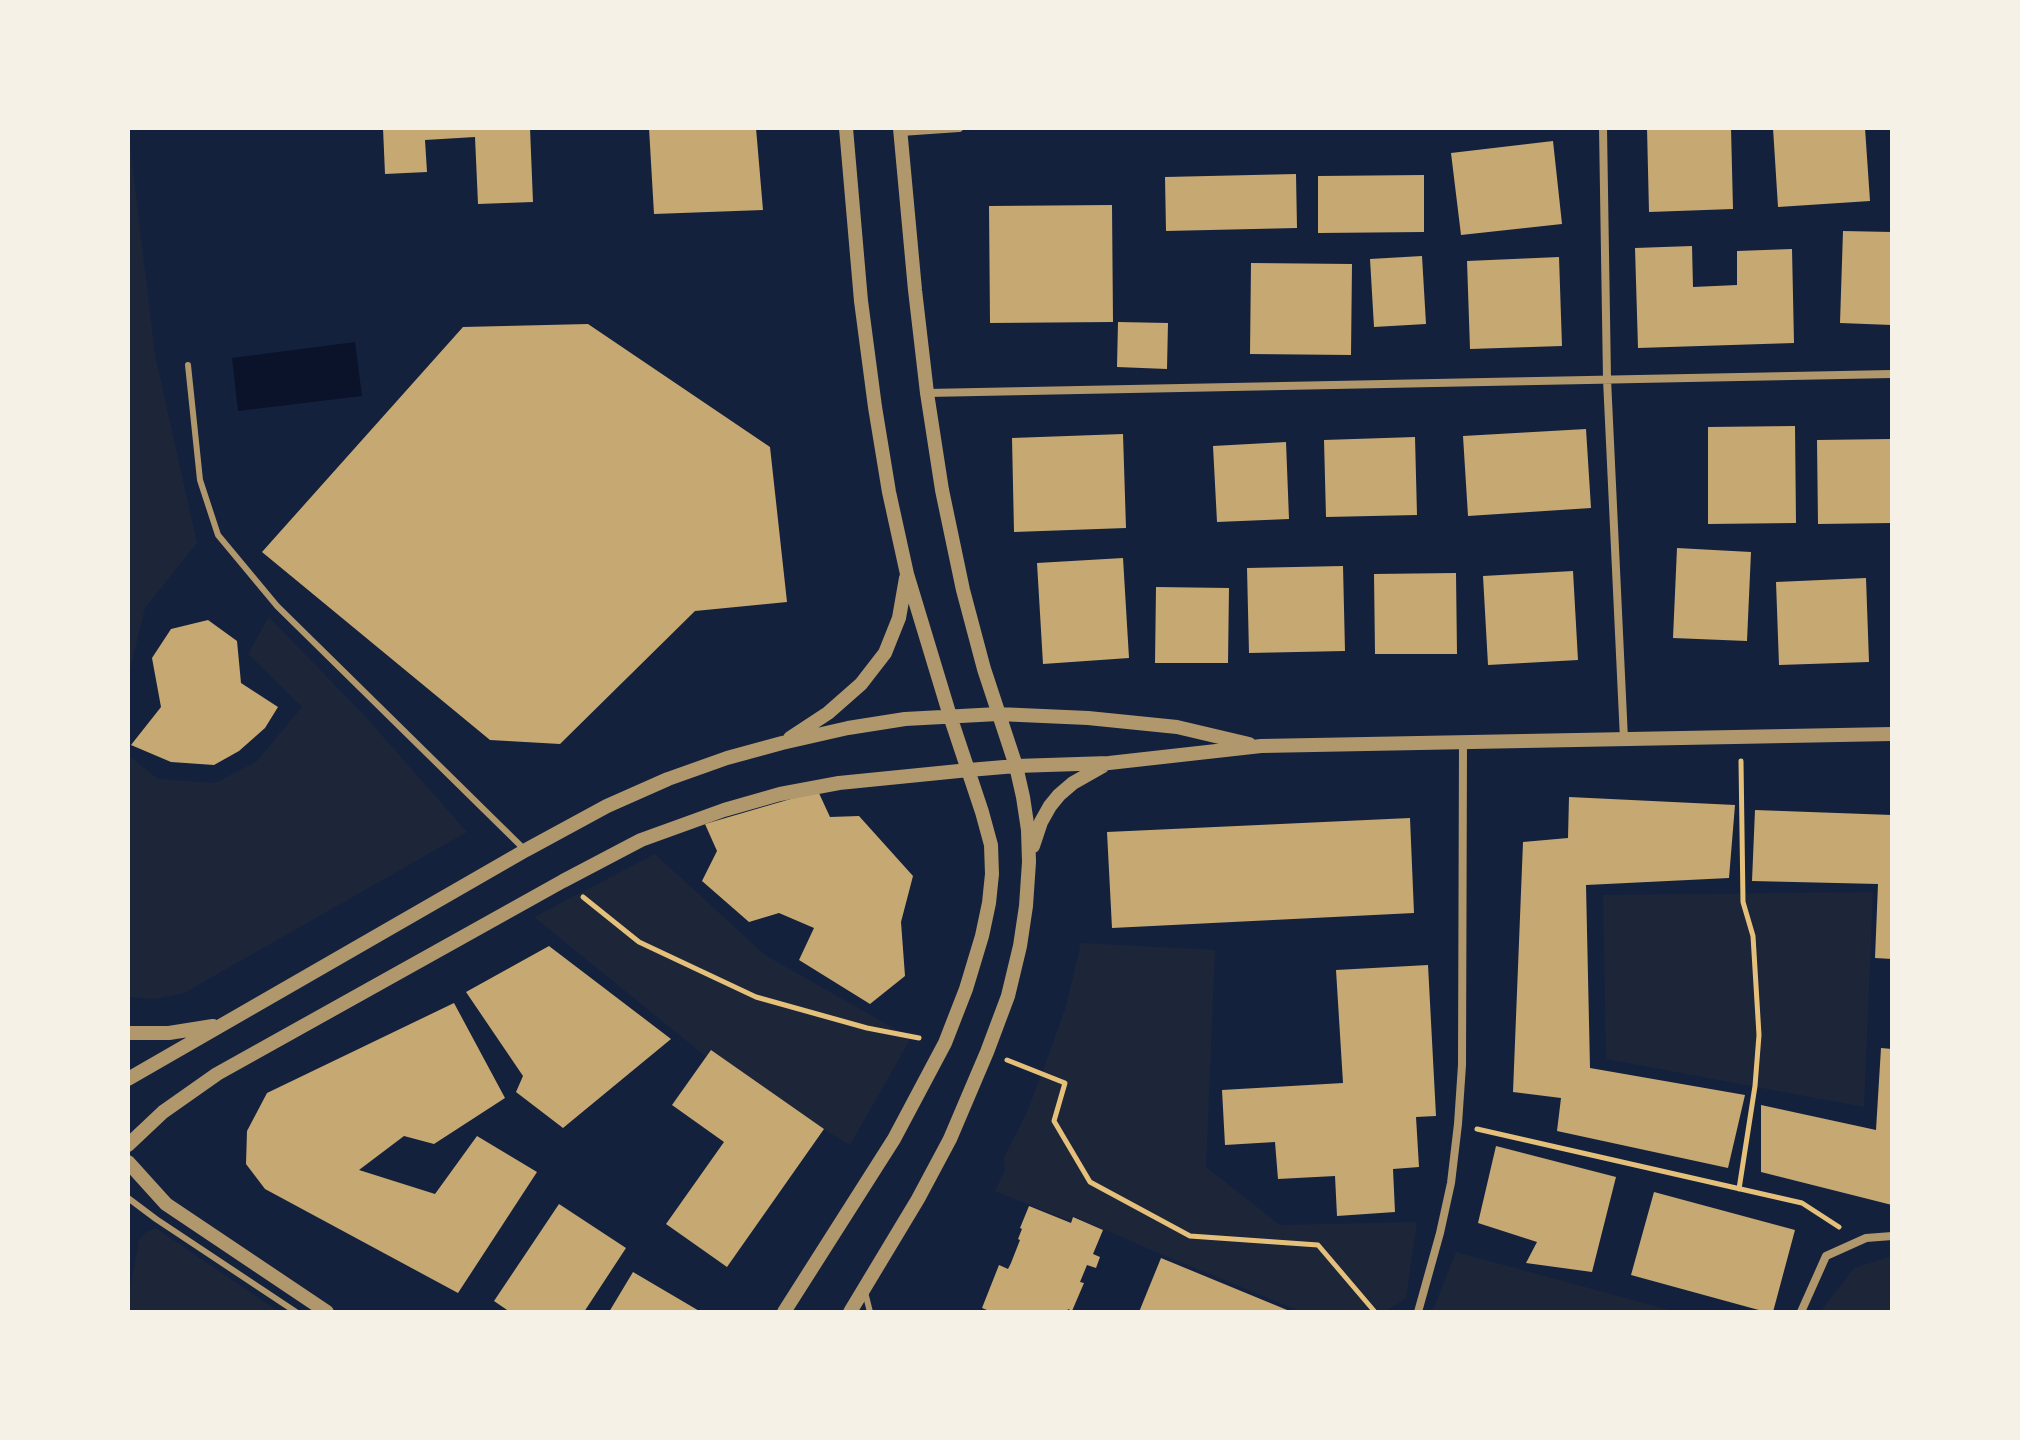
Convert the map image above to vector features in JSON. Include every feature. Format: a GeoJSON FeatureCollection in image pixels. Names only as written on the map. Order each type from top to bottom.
{"type":"FeatureCollection","features":[{"type":"Feature","properties":{"kind":"street"},"geometry":{"type":"LineString","coordinates":[[784,1312],[894,1139],[945,1043],[982,936],[992,874],[991,845],[907,574],[889,492],[861,301],[846,128]]}},
{"type":"Feature","properties":{"kind":"street"},"geometry":{"type":"LineString","coordinates":[[850,1312],[950,1139],[1008,996],[1026,906],[1029,862],[1023,797],[963,590],[942,490],[915,290],[901,130],[959,128]]}},
{"type":"Feature","properties":{"kind":"street"},"geometry":{"type":"LineString","coordinates":[[1603,128],[1607,379],[1624,739]]}},
{"type":"Feature","properties":{"kind":"street"},"geometry":{"type":"LineString","coordinates":[[927,393],[1892,374]]}},
{"type":"Feature","properties":{"kind":"street"},"geometry":{"type":"LineString","coordinates":[[782,743],[828,713],[850,694],[885,653],[899,618],[907,574]]}},
{"type":"Feature","properties":{"kind":"street"},"geometry":{"type":"LineString","coordinates":[[128,1079],[607,806],[668,779],[727,758],[848,728],[905,719],[998,714],[1088,718],[1177,727],[1261,746]]}},
{"type":"Feature","properties":{"kind":"street"},"geometry":{"type":"LineString","coordinates":[[128,1145],[163,1112],[217,1074],[563,881],[641,840],[724,810],[780,794],[839,783],[969,770],[1109,763],[1261,746],[1892,734]]}},
{"type":"Feature","properties":{"kind":"street"},"geometry":{"type":"LineString","coordinates":[[1418,1312],[1440,1233],[1458,1124],[1462,1065],[1463,742]]}},
{"type":"Feature","properties":{"kind":"street"},"geometry":{"type":"LineString","coordinates":[[1029,862],[1041,822],[1050,806],[1073,783],[1109,763]]}},
{"type":"Feature","properties":{"kind":"street"},"geometry":{"type":"LineString","coordinates":[[128,1033],[169,1033],[229,1022]]}},
{"type":"Feature","properties":{"kind":"street"},"geometry":{"type":"LineString","coordinates":[[128,1162],[166,1204],[327,1312]]}},
{"type":"Feature","properties":{"kind":"street"},"geometry":{"type":"LineString","coordinates":[[1801,1312],[1826,1256],[1866,1238],[1892,1236]]}},
{"type":"Feature","properties":{"kind":"lane"},"geometry":{"type":"LineString","coordinates":[[188,365],[200,480],[218,535],[277,606],[526,850]]}},
{"type":"Feature","properties":{"kind":"lane"},"geometry":{"type":"LineString","coordinates":[[128,1198],[296,1312]]}},
{"type":"Feature","properties":{"kind":"lane"},"geometry":{"type":"LineString","coordinates":[[864,1289],[870,1312]]}},
{"type":"Feature","properties":{"kind":"path"},"geometry":{"type":"LineString","coordinates":[[1739,1189],[1755,1086],[1759,1035],[1753,936],[1743,902],[1741,738]]}},
{"type":"Feature","properties":{"kind":"path"},"geometry":{"type":"LineString","coordinates":[[563,881],[639,942],[756,997],[867,1028],[945,1043]]}},
{"type":"Feature","properties":{"kind":"path"},"geometry":{"type":"LineString","coordinates":[[987,1052],[1065,1083],[1054,1121],[1090,1182],[1190,1236],[1318,1245],[1375,1312]]}},
{"type":"Feature","properties":{"kind":"path"},"geometry":{"type":"LineString","coordinates":[[1458,1124],[1802,1203],[1838,1226],[1848,1246]]}},
{"type":"Feature","properties":{"kind":"shaded area"},"geometry":{"type":"Polygon","coordinates":[[[128,128],[155,355],[197,543],[145,608],[128,678],[128,128]]]}},
{"type":"Feature","properties":{"kind":"shaded area"},"geometry":{"type":"Polygon","coordinates":[[[355,342],[362,396],[238,411],[232,358],[355,342]]]}},
{"type":"Feature","properties":{"kind":"shaded area"},"geometry":{"type":"Polygon","coordinates":[[[269,617],[363,714],[467,832],[184,993],[155,999],[128,997],[128,755],[158,779],[215,783],[256,762],[302,707],[248,654],[269,617]]]}},
{"type":"Feature","properties":{"kind":"shaded area"},"geometry":{"type":"Polygon","coordinates":[[[655,854],[765,955],[911,1038],[850,1145],[715,1064],[534,917],[655,854]]]}},
{"type":"Feature","properties":{"kind":"shaded area"},"geometry":{"type":"Polygon","coordinates":[[[1873,892],[1864,1107],[1606,1059],[1603,895],[1873,892]]]}},
{"type":"Feature","properties":{"kind":"shaded area"},"geometry":{"type":"Polygon","coordinates":[[[1081,943],[1215,950],[1206,1167],[1280,1225],[1417,1222],[1406,1298],[1385,1312],[1302,1312],[1073,1216],[1070,1221],[995,1191],[1005,1170],[1004,1157],[1027,1112],[1066,1006],[1081,943]]]}},
{"type":"Feature","properties":{"kind":"shaded area"},"geometry":{"type":"Polygon","coordinates":[[[156,1228],[279,1312],[128,1312],[139,1240],[146,1232],[156,1228]]]}},
{"type":"Feature","properties":{"kind":"shaded area"},"geometry":{"type":"Polygon","coordinates":[[[1456,1252],[1677,1312],[1432,1312],[1456,1252]]]}},
{"type":"Feature","properties":{"kind":"shaded area"},"geometry":{"type":"Polygon","coordinates":[[[1892,1256],[1892,1312],[1820,1312],[1854,1268],[1892,1256]]]}},
{"type":"Feature","properties":{"kind":"building"},"geometry":{"type":"Polygon","coordinates":[[[383,128],[530,128],[533,202],[478,204],[475,137],[425,140],[427,172],[385,174],[383,128]]]}},
{"type":"Feature","properties":{"kind":"building"},"geometry":{"type":"Polygon","coordinates":[[[649,128],[756,128],[763,210],[654,214],[649,128]]]}},
{"type":"Feature","properties":{"kind":"building"},"geometry":{"type":"Polygon","coordinates":[[[1647,128],[1731,128],[1733,209],[1649,212],[1647,128]]]}},
{"type":"Feature","properties":{"kind":"building"},"geometry":{"type":"Polygon","coordinates":[[[1773,128],[1865,128],[1870,201],[1778,207],[1773,128]]]}},
{"type":"Feature","properties":{"kind":"building"},"geometry":{"type":"Polygon","coordinates":[[[1553,141],[1562,224],[1461,235],[1451,153],[1553,141]]]}},
{"type":"Feature","properties":{"kind":"building"},"geometry":{"type":"Polygon","coordinates":[[[1296,174],[1297,228],[1166,231],[1165,177],[1296,174]]]}},
{"type":"Feature","properties":{"kind":"building"},"geometry":{"type":"Polygon","coordinates":[[[1424,175],[1424,232],[1318,233],[1318,176],[1424,175]]]}},
{"type":"Feature","properties":{"kind":"building"},"geometry":{"type":"Polygon","coordinates":[[[1112,205],[1113,322],[990,323],[989,206],[1112,205]]]}},
{"type":"Feature","properties":{"kind":"building"},"geometry":{"type":"Polygon","coordinates":[[[1843,231],[1892,232],[1892,325],[1840,323],[1843,231]]]}},
{"type":"Feature","properties":{"kind":"building"},"geometry":{"type":"Polygon","coordinates":[[[1692,246],[1693,287],[1737,285],[1737,251],[1792,249],[1794,343],[1638,348],[1635,248],[1692,246]]]}},
{"type":"Feature","properties":{"kind":"building"},"geometry":{"type":"Polygon","coordinates":[[[1422,256],[1426,324],[1374,327],[1370,259],[1422,256]]]}},
{"type":"Feature","properties":{"kind":"building"},"geometry":{"type":"Polygon","coordinates":[[[1559,257],[1562,346],[1470,349],[1467,261],[1559,257]]]}},
{"type":"Feature","properties":{"kind":"building"},"geometry":{"type":"Polygon","coordinates":[[[1251,263],[1352,264],[1351,355],[1250,354],[1251,263]]]}},
{"type":"Feature","properties":{"kind":"building"},"geometry":{"type":"Polygon","coordinates":[[[1118,322],[1168,323],[1167,369],[1117,367],[1118,322]]]}},
{"type":"Feature","properties":{"kind":"building"},"geometry":{"type":"Polygon","coordinates":[[[588,324],[770,447],[787,602],[695,611],[560,744],[490,740],[262,552],[463,327],[588,324]]]}},
{"type":"Feature","properties":{"kind":"building"},"geometry":{"type":"Polygon","coordinates":[[[1795,426],[1796,523],[1708,524],[1708,427],[1795,426]]]}},
{"type":"Feature","properties":{"kind":"building"},"geometry":{"type":"Polygon","coordinates":[[[1586,429],[1591,508],[1468,516],[1463,436],[1586,429]]]}},
{"type":"Feature","properties":{"kind":"building"},"geometry":{"type":"Polygon","coordinates":[[[1123,434],[1126,528],[1014,532],[1012,438],[1123,434]]]}},
{"type":"Feature","properties":{"kind":"building"},"geometry":{"type":"Polygon","coordinates":[[[1415,437],[1417,515],[1326,517],[1324,440],[1415,437]]]}},
{"type":"Feature","properties":{"kind":"building"},"geometry":{"type":"Polygon","coordinates":[[[1892,439],[1892,523],[1818,524],[1817,440],[1892,439]]]}},
{"type":"Feature","properties":{"kind":"building"},"geometry":{"type":"Polygon","coordinates":[[[1286,442],[1289,519],[1217,522],[1213,446],[1286,442]]]}},
{"type":"Feature","properties":{"kind":"building"},"geometry":{"type":"Polygon","coordinates":[[[1677,548],[1751,552],[1747,641],[1673,638],[1677,548]]]}},
{"type":"Feature","properties":{"kind":"building"},"geometry":{"type":"Polygon","coordinates":[[[1123,558],[1129,658],[1043,664],[1037,563],[1123,558]]]}},
{"type":"Feature","properties":{"kind":"building"},"geometry":{"type":"Polygon","coordinates":[[[1343,566],[1345,651],[1249,653],[1247,568],[1343,566]]]}},
{"type":"Feature","properties":{"kind":"building"},"geometry":{"type":"Polygon","coordinates":[[[1573,571],[1578,660],[1488,665],[1483,576],[1573,571]]]}},
{"type":"Feature","properties":{"kind":"building"},"geometry":{"type":"Polygon","coordinates":[[[1456,573],[1457,654],[1375,654],[1374,574],[1456,573]]]}},
{"type":"Feature","properties":{"kind":"building"},"geometry":{"type":"Polygon","coordinates":[[[1866,578],[1869,662],[1779,665],[1776,582],[1866,578]]]}},
{"type":"Feature","properties":{"kind":"building"},"geometry":{"type":"Polygon","coordinates":[[[1156,587],[1229,588],[1228,663],[1155,663],[1156,587]]]}},
{"type":"Feature","properties":{"kind":"building"},"geometry":{"type":"Polygon","coordinates":[[[208,620],[237,641],[241,683],[278,707],[265,728],[239,751],[214,765],[171,762],[131,745],[161,707],[152,658],[171,629],[208,620]]]}},
{"type":"Feature","properties":{"kind":"building"},"geometry":{"type":"Polygon","coordinates":[[[818,791],[830,817],[859,816],[913,876],[901,922],[905,976],[870,1004],[799,960],[814,928],[779,913],[749,922],[702,881],[717,851],[705,824],[818,791]]]}},
{"type":"Feature","properties":{"kind":"building"},"geometry":{"type":"Polygon","coordinates":[[[1569,797],[1735,805],[1729,878],[1586,885],[1590,1068],[1745,1095],[1728,1168],[1557,1131],[1561,1098],[1513,1092],[1523,842],[1568,838],[1569,797]]]}},
{"type":"Feature","properties":{"kind":"building"},"geometry":{"type":"Polygon","coordinates":[[[1755,810],[1892,815],[1892,959],[1875,958],[1878,884],[1752,881],[1755,810]]]}},
{"type":"Feature","properties":{"kind":"building"},"geometry":{"type":"Polygon","coordinates":[[[1410,818],[1414,913],[1112,928],[1107,832],[1410,818]]]}},
{"type":"Feature","properties":{"kind":"building"},"geometry":{"type":"Polygon","coordinates":[[[549,946],[671,1039],[563,1128],[516,1092],[523,1076],[466,992],[549,946]]]}},
{"type":"Feature","properties":{"kind":"building"},"geometry":{"type":"Polygon","coordinates":[[[1428,965],[1436,1116],[1416,1117],[1419,1167],[1393,1169],[1395,1212],[1337,1216],[1335,1176],[1278,1179],[1275,1142],[1225,1145],[1222,1090],[1343,1083],[1336,970],[1428,965]]]}},
{"type":"Feature","properties":{"kind":"building"},"geometry":{"type":"Polygon","coordinates":[[[454,1003],[505,1098],[434,1144],[404,1136],[359,1170],[435,1194],[477,1136],[537,1172],[458,1293],[265,1189],[246,1164],[247,1131],[267,1093],[454,1003]]]}},
{"type":"Feature","properties":{"kind":"building"},"geometry":{"type":"Polygon","coordinates":[[[1881,1048],[1892,1049],[1892,1205],[1761,1172],[1761,1105],[1876,1130],[1881,1048]]]}},
{"type":"Feature","properties":{"kind":"building"},"geometry":{"type":"Polygon","coordinates":[[[711,1050],[824,1129],[727,1267],[666,1224],[724,1142],[672,1105],[711,1050]]]}},
{"type":"Feature","properties":{"kind":"building"},"geometry":{"type":"Polygon","coordinates":[[[1496,1146],[1616,1177],[1592,1272],[1526,1263],[1537,1242],[1478,1223],[1496,1146]]]}},
{"type":"Feature","properties":{"kind":"building"},"geometry":{"type":"Polygon","coordinates":[[[1654,1192],[1795,1230],[1773,1312],[1631,1275],[1654,1192]]]}},
{"type":"Feature","properties":{"kind":"building"},"geometry":{"type":"Polygon","coordinates":[[[559,1204],[626,1248],[584,1312],[510,1312],[494,1301],[559,1204]]]}},
{"type":"Feature","properties":{"kind":"building"},"geometry":{"type":"Polygon","coordinates":[[[1029,1206],[1071,1223],[1073,1217],[1103,1230],[1093,1254],[1100,1257],[1096,1268],[1087,1265],[1080,1282],[1084,1283],[1072,1311],[992,1312],[982,1308],[999,1265],[1008,1269],[1011,1263],[1029,1206]]]}},
{"type":"Feature","properties":{"kind":"building"},"geometry":{"type":"Polygon","coordinates":[[[1161,1258],[1292,1312],[1139,1312],[1161,1258]]]}},
{"type":"Feature","properties":{"kind":"building"},"geometry":{"type":"Polygon","coordinates":[[[633,1272],[701,1312],[609,1312],[633,1272]]]}}]}
